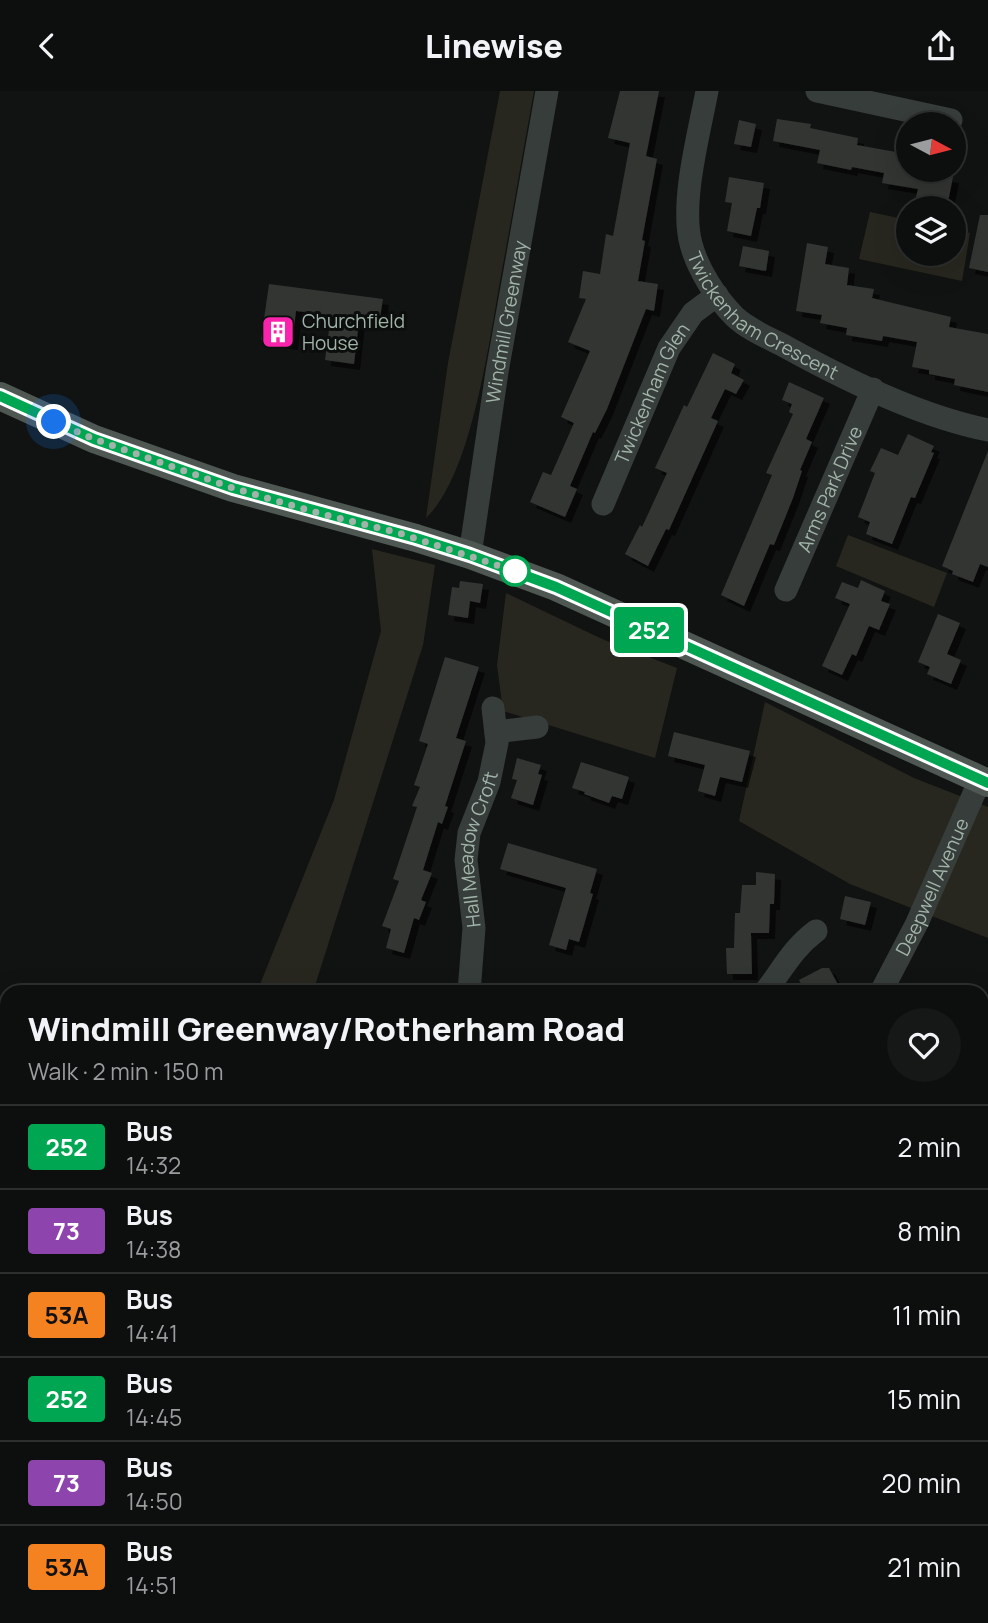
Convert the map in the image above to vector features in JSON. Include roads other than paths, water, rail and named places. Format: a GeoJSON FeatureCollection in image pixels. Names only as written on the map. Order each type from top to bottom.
{"type":"FeatureCollection","features":[{"type":"Feature","properties":{"kind":"main road"},"geometry":{"type":"LineString","coordinates":[[0,396],[94,439],[233,488],[399,533],[470,555],[556,587],[984,782]]}},
{"type":"Feature","properties":{"kind":"street","name":"Windmill Greenway"},"geometry":{"type":"LineString","coordinates":[[470,555],[498,372],[547,91]]}},
{"type":"Feature","properties":{"kind":"street","name":"Twickenham Crescent"},"geometry":{"type":"LineString","coordinates":[[706,91],[687,205],[690,244],[717,295],[736,318],[797,353],[873,389],[950,421],[988,430]]}},
{"type":"Feature","properties":{"kind":"street"},"geometry":{"type":"LineString","coordinates":[[817,91],[914,112]]}},
{"type":"Feature","properties":{"kind":"street","name":"Twickenham Glen"},"geometry":{"type":"LineString","coordinates":[[603,504],[669,348],[694,313],[717,295]]}},
{"type":"Feature","properties":{"kind":"street","name":"Arms Park Drive"},"geometry":{"type":"LineString","coordinates":[[786,590],[873,389]]}},
{"type":"Feature","properties":{"kind":"street","name":"Hall Meadow Croft"},"geometry":{"type":"LineString","coordinates":[[470,985],[474,928],[466,860],[469,833],[489,782],[497,743],[493,708]]}},
{"type":"Feature","properties":{"kind":"street"},"geometry":{"type":"LineString","coordinates":[[496,732],[537,727]]}},
{"type":"Feature","properties":{"kind":"street","name":"Deepwell Avenue"},"geometry":{"type":"LineString","coordinates":[[885,985],[984,782]]}},
{"type":"Feature","properties":{"kind":"street"},"geometry":{"type":"LineString","coordinates":[[770,985],[801,942],[816,931]]}},
{"type":"Feature","properties":{"kind":"place","name":"Churchfield House"},"geometry":{"type":"Point","coordinates":[278,332]}}]}
